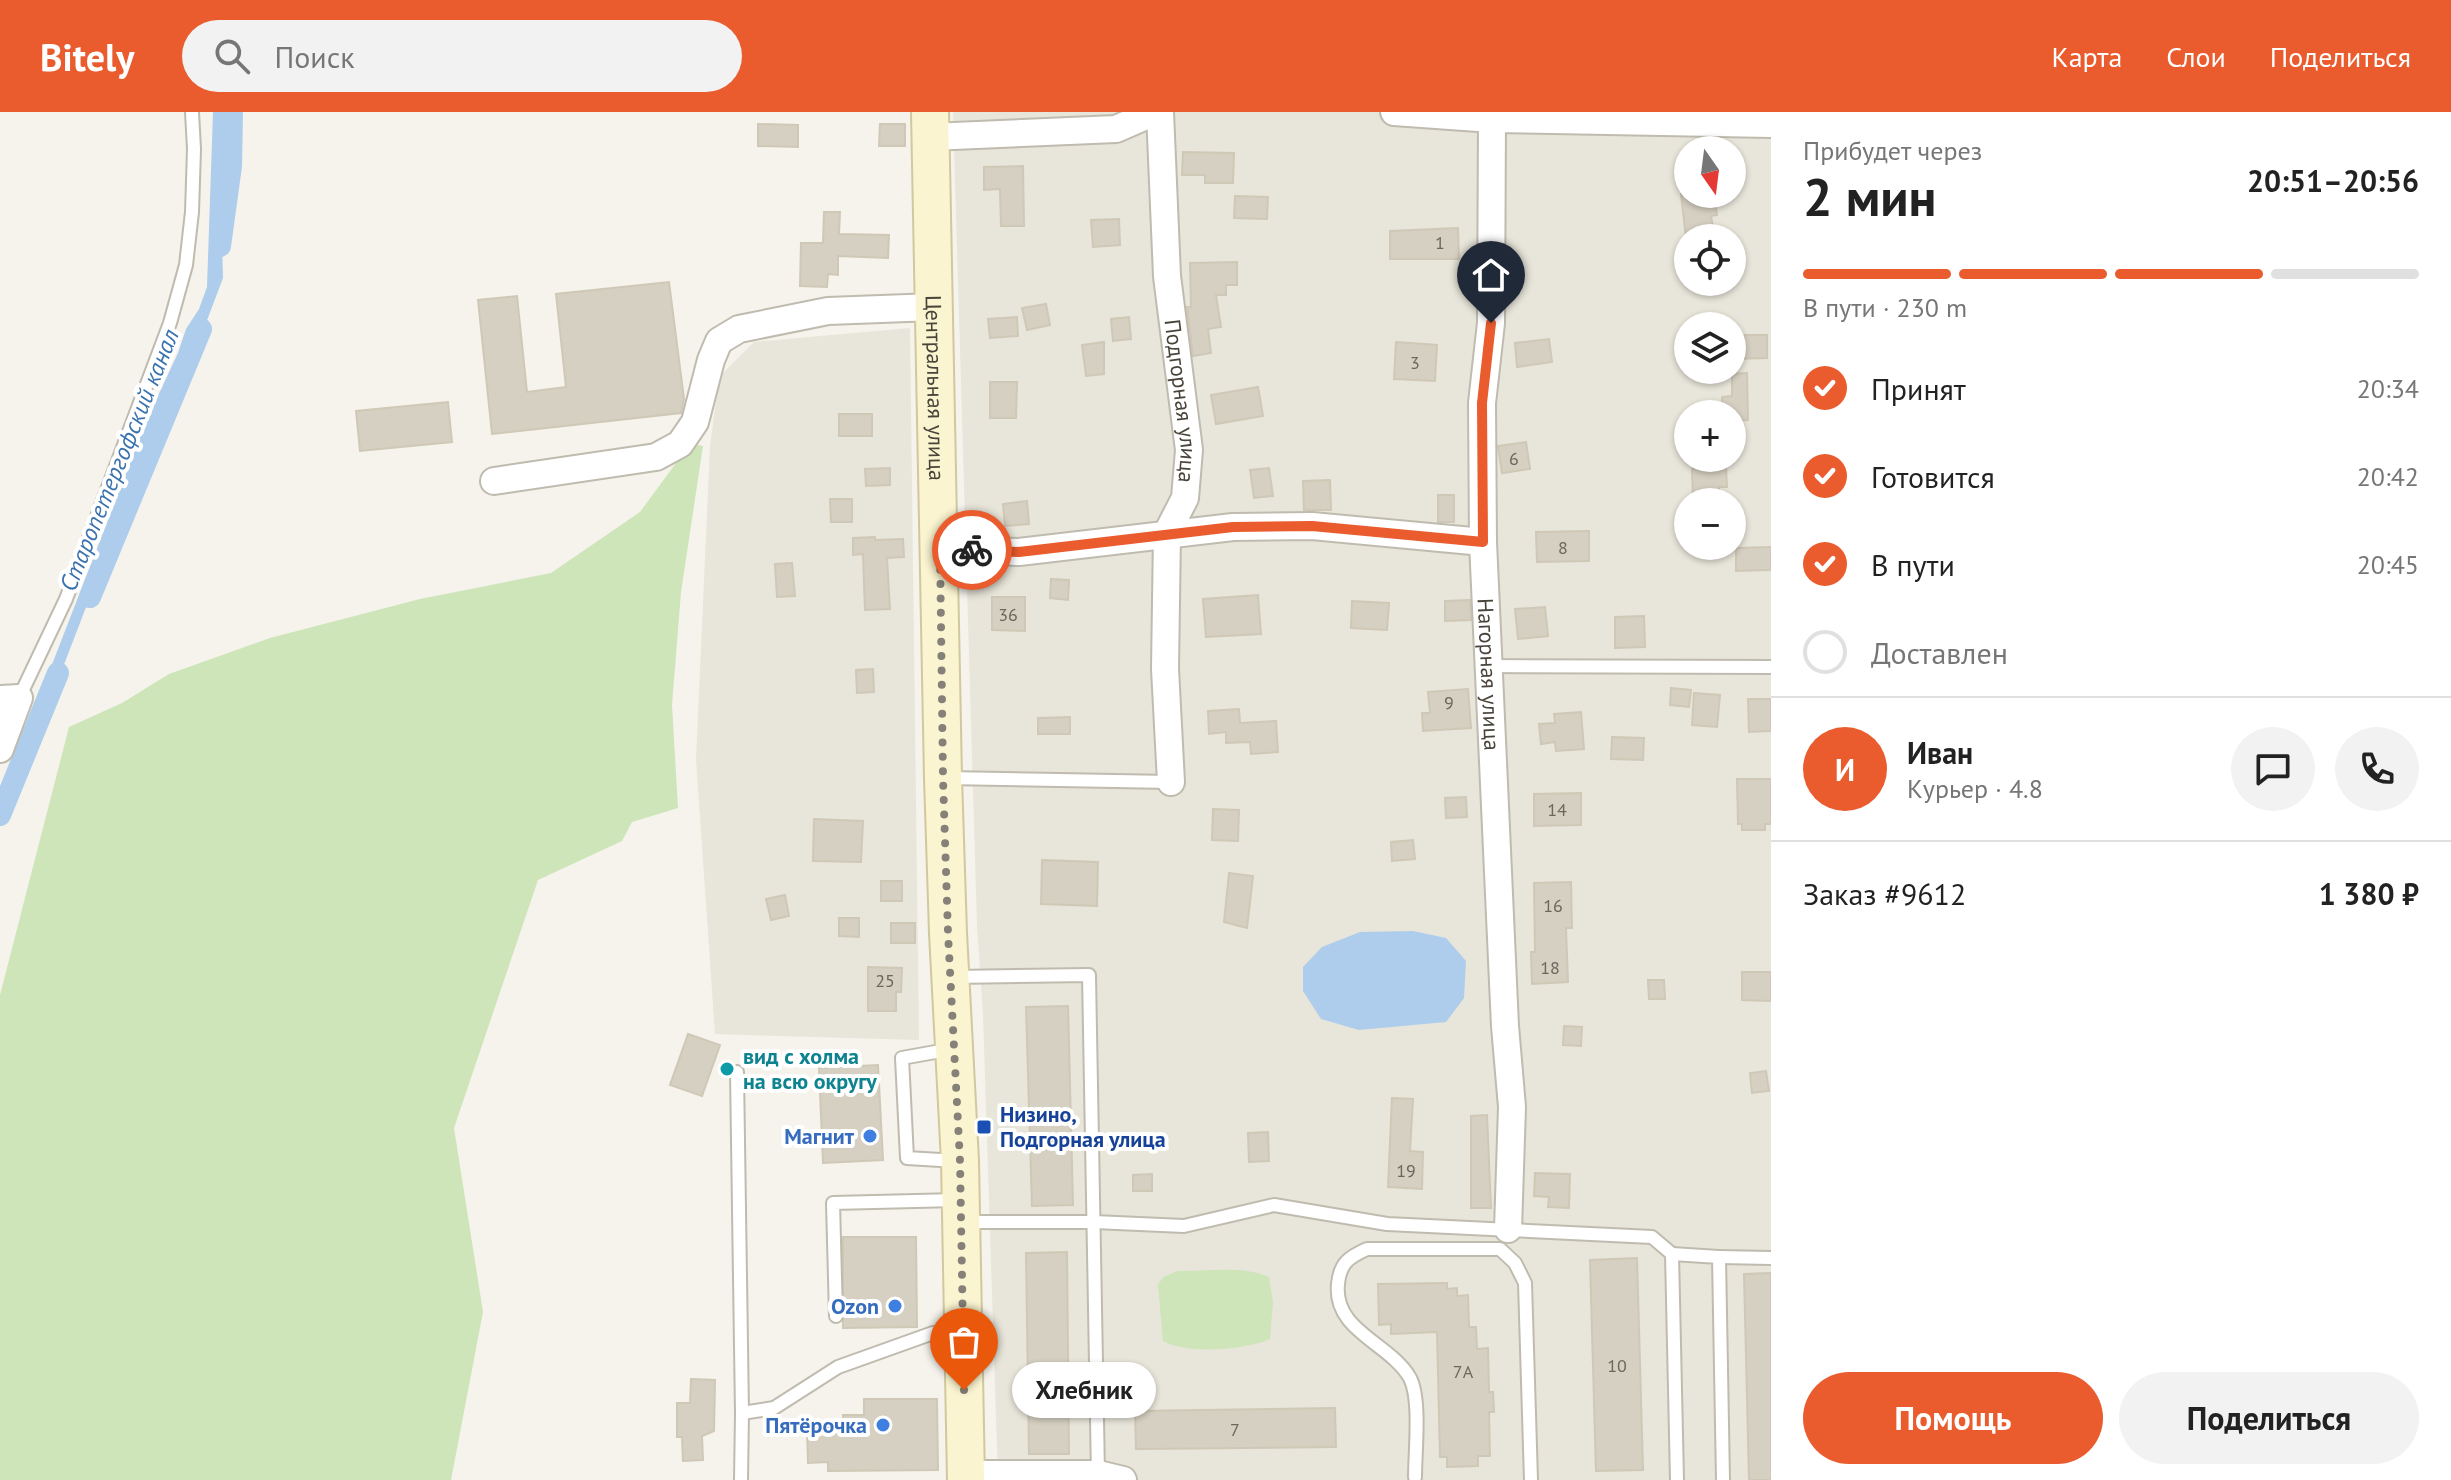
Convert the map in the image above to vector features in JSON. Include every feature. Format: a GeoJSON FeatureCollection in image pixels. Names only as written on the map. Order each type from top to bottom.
{"type":"FeatureCollection","features":[{"type":"Feature","properties":{"kind":"street"},"geometry":{"type":"LineString","coordinates":[[930,124],[1116,129],[1158,112]]}},
{"type":"Feature","properties":{"kind":"street","name":"Подгорная улица"},"geometry":{"type":"LineString","coordinates":[[1158,112],[1167,276],[1189,450],[1185,498],[1167,533],[1165,669],[1171,782]]}},
{"type":"Feature","properties":{"kind":"street"},"geometry":{"type":"LineString","coordinates":[[1394,112],[1492,119],[1771,124]]}},
{"type":"Feature","properties":{"kind":"street","name":"Нагорная улица"},"geometry":{"type":"LineString","coordinates":[[1492,119],[1491,323],[1482,403],[1483,542],[1512,1107],[1508,1229]]}},
{"type":"Feature","properties":{"kind":"street","name":"Центральная улица"},"geometry":{"type":"LineString","coordinates":[[930,124],[943,778],[960,1161],[966,1477]]}},
{"type":"Feature","properties":{"kind":"street"},"geometry":{"type":"LineString","coordinates":[[494,481],[656,457],[680,444],[695,422],[719,341],[739,329],[828,311],[934,307]]}},
{"type":"Feature","properties":{"kind":"street"},"geometry":{"type":"LineString","coordinates":[[940,549],[1019,552],[1233,527],[1312,526],[1483,542]]}},
{"type":"Feature","properties":{"kind":"street"},"geometry":{"type":"LineString","coordinates":[[0,749],[9,698]]}},
{"type":"Feature","properties":{"kind":"street"},"geometry":{"type":"LineString","coordinates":[[966,1477],[1110,1477]]}},
{"type":"Feature","properties":{"kind":"lane"},"geometry":{"type":"LineString","coordinates":[[9,698],[66,599],[170,323],[186,265],[193,180],[192,112]]}},
{"type":"Feature","properties":{"kind":"lane"},"geometry":{"type":"LineString","coordinates":[[1487,666],[1771,667]]}},
{"type":"Feature","properties":{"kind":"lane"},"geometry":{"type":"LineString","coordinates":[[943,778],[1171,782]]}},
{"type":"Feature","properties":{"kind":"lane"},"geometry":{"type":"LineString","coordinates":[[950,977],[1089,975],[1094,1222],[1110,1477]]}},
{"type":"Feature","properties":{"kind":"lane"},"geometry":{"type":"LineString","coordinates":[[955,1049],[902,1058],[907,1158],[960,1161]]}},
{"type":"Feature","properties":{"kind":"lane"},"geometry":{"type":"LineString","coordinates":[[737,1072],[741,1480]]}},
{"type":"Feature","properties":{"kind":"lane"},"geometry":{"type":"LineString","coordinates":[[836,1316],[833,1203],[1184,1226],[1274,1205],[1387,1224],[1652,1237],[1672,1254],[1771,1258]]}},
{"type":"Feature","properties":{"kind":"lane"},"geometry":{"type":"LineString","coordinates":[[1415,1477],[1415,1403],[1411,1379],[1400,1365],[1346,1318],[1337,1294],[1339,1270],[1349,1257],[1367,1249],[1500,1249],[1515,1263],[1525,1283],[1531,1480]]}},
{"type":"Feature","properties":{"kind":"lane"},"geometry":{"type":"LineString","coordinates":[[1672,1254],[1677,1480]]}},
{"type":"Feature","properties":{"kind":"lane"},"geometry":{"type":"LineString","coordinates":[[1719,1257],[1723,1480]]}},
{"type":"Feature","properties":{"kind":"lane"},"geometry":{"type":"LineString","coordinates":[[742,1413],[774,1408],[838,1367],[933,1333],[962,1333]]}},
{"type":"Feature","properties":{"kind":"shaded area"},"geometry":{"type":"Polygon","coordinates":[[[953,112],[1771,112],[1771,1480],[998,1480],[983,1014],[977,925],[953,112]]]}},
{"type":"Feature","properties":{"kind":"shaded area"},"geometry":{"type":"Polygon","coordinates":[[[910,328],[919,1040],[715,1034],[696,759],[710,447],[719,377],[754,342],[910,328]]]}},
{"type":"Feature","properties":{"kind":"green space"},"geometry":{"type":"Polygon","coordinates":[[[690,444],[703,446],[681,592],[672,705],[678,808],[632,822],[622,841],[538,880],[454,1128],[483,1312],[451,1480],[0,1480],[0,995],[69,727],[122,703],[169,674],[270,638],[420,599],[551,573],[640,512],[690,444]]]}},
{"type":"Feature","properties":{"kind":"green space"},"geometry":{"type":"Polygon","coordinates":[[[1236,1270],[1269,1277],[1273,1302],[1270,1339],[1246,1346],[1216,1349],[1187,1348],[1163,1341],[1158,1285],[1163,1277],[1178,1271],[1236,1270]]]}},
{"type":"Feature","properties":{"kind":"water"},"geometry":{"type":"Polygon","coordinates":[[[213,112],[228,112],[229,121],[221,208],[223,278],[206,323],[148,446],[50,701],[39,698],[148,417],[207,287],[213,112]]]}},
{"type":"Feature","properties":{"kind":"water"},"geometry":{"type":"Polygon","coordinates":[[[1413,931],[1446,938],[1466,961],[1464,998],[1446,1022],[1359,1030],[1321,1019],[1303,991],[1303,967],[1322,947],[1360,932],[1413,931]]]}},
{"type":"Feature","properties":{"kind":"building"},"geometry":{"type":"Polygon","coordinates":[[[758,124],[798,125],[798,147],[758,146],[758,124]]]}},
{"type":"Feature","properties":{"kind":"building"},"geometry":{"type":"Polygon","coordinates":[[[880,124],[905,124],[905,146],[879,146],[880,124]]]}},
{"type":"Feature","properties":{"kind":"building"},"geometry":{"type":"Polygon","coordinates":[[[1183,152],[1234,153],[1233,183],[1205,183],[1205,175],[1182,175],[1183,152]]]}},
{"type":"Feature","properties":{"kind":"building"},"geometry":{"type":"Polygon","coordinates":[[[1023,166],[1024,226],[1001,226],[1000,189],[984,190],[984,167],[1023,166]]]}},
{"type":"Feature","properties":{"kind":"building"},"geometry":{"type":"Polygon","coordinates":[[[1235,196],[1268,197],[1267,219],[1234,218],[1235,196]]]}},
{"type":"Feature","properties":{"kind":"building"},"geometry":{"type":"Polygon","coordinates":[[[1683,208],[1716,208],[1717,215],[1711,216],[1712,224],[1684,224],[1683,208]]]}},
{"type":"Feature","properties":{"kind":"building"},"geometry":{"type":"Polygon","coordinates":[[[824,212],[840,212],[839,234],[889,235],[888,258],[838,256],[838,275],[828,274],[827,287],[800,286],[801,243],[823,243],[824,212]]]}},
{"type":"Feature","properties":{"kind":"building"},"geometry":{"type":"Polygon","coordinates":[[[1119,219],[1120,245],[1093,247],[1091,220],[1119,219]]]}},
{"type":"Feature","properties":{"kind":"building"},"geometry":{"type":"Polygon","coordinates":[[[1458,228],[1459,259],[1390,259],[1390,231],[1458,228]]]}},
{"type":"Feature","properties":{"kind":"building"},"geometry":{"type":"Polygon","coordinates":[[[1237,262],[1237,285],[1226,285],[1226,295],[1216,295],[1221,327],[1208,329],[1211,353],[1193,356],[1187,307],[1191,307],[1190,263],[1237,262]]]}},
{"type":"Feature","properties":{"kind":"building"},"geometry":{"type":"Polygon","coordinates":[[[669,282],[684,399],[681,413],[492,434],[478,300],[517,296],[527,392],[566,387],[556,294],[669,282]]]}},
{"type":"Feature","properties":{"kind":"building"},"geometry":{"type":"Polygon","coordinates":[[[1046,304],[1050,325],[1027,330],[1022,308],[1046,304]]]}},
{"type":"Feature","properties":{"kind":"building"},"geometry":{"type":"Polygon","coordinates":[[[1017,317],[1018,336],[990,338],[988,319],[1017,317]]]}},
{"type":"Feature","properties":{"kind":"building"},"geometry":{"type":"Polygon","coordinates":[[[1129,317],[1131,339],[1113,341],[1111,319],[1129,317]]]}},
{"type":"Feature","properties":{"kind":"building"},"geometry":{"type":"Polygon","coordinates":[[[1746,335],[1767,335],[1767,358],[1746,359],[1746,335]]]}},
{"type":"Feature","properties":{"kind":"building"},"geometry":{"type":"Polygon","coordinates":[[[1549,339],[1552,362],[1517,367],[1515,343],[1549,339]]]}},
{"type":"Feature","properties":{"kind":"building"},"geometry":{"type":"Polygon","coordinates":[[[1104,342],[1104,374],[1086,376],[1082,345],[1104,342]]]}},
{"type":"Feature","properties":{"kind":"building"},"geometry":{"type":"Polygon","coordinates":[[[1396,342],[1437,345],[1435,381],[1394,379],[1396,342]]]}},
{"type":"Feature","properties":{"kind":"building"},"geometry":{"type":"Polygon","coordinates":[[[1746,373],[1748,420],[1746,420],[1746,400],[1722,400],[1722,397],[1732,396],[1732,384],[1746,384],[1746,373]]]}},
{"type":"Feature","properties":{"kind":"building"},"geometry":{"type":"Polygon","coordinates":[[[990,382],[1017,382],[1016,418],[990,418],[990,382]]]}},
{"type":"Feature","properties":{"kind":"building"},"geometry":{"type":"Polygon","coordinates":[[[1258,387],[1263,416],[1216,424],[1211,395],[1258,387]]]}},
{"type":"Feature","properties":{"kind":"building"},"geometry":{"type":"Polygon","coordinates":[[[448,402],[452,442],[360,451],[356,411],[448,402]]]}},
{"type":"Feature","properties":{"kind":"building"},"geometry":{"type":"Polygon","coordinates":[[[839,414],[872,414],[872,436],[839,436],[839,414]]]}},
{"type":"Feature","properties":{"kind":"building"},"geometry":{"type":"Polygon","coordinates":[[[1526,442],[1530,469],[1502,473],[1498,446],[1526,442]]]}},
{"type":"Feature","properties":{"kind":"building"},"geometry":{"type":"Polygon","coordinates":[[[890,468],[890,485],[866,486],[865,469],[890,468]]]}},
{"type":"Feature","properties":{"kind":"building"},"geometry":{"type":"Polygon","coordinates":[[[1269,468],[1273,496],[1254,498],[1250,470],[1269,468]]]}},
{"type":"Feature","properties":{"kind":"building"},"geometry":{"type":"Polygon","coordinates":[[[1692,472],[1726,472],[1727,487],[1693,488],[1692,472]]]}},
{"type":"Feature","properties":{"kind":"building"},"geometry":{"type":"Polygon","coordinates":[[[1330,480],[1331,510],[1304,510],[1303,481],[1330,480]]]}},
{"type":"Feature","properties":{"kind":"building"},"geometry":{"type":"Polygon","coordinates":[[[1438,495],[1454,495],[1454,522],[1438,522],[1438,495]]]}},
{"type":"Feature","properties":{"kind":"building"},"geometry":{"type":"Polygon","coordinates":[[[830,499],[852,499],[852,522],[831,522],[830,499]]]}},
{"type":"Feature","properties":{"kind":"building"},"geometry":{"type":"Polygon","coordinates":[[[1027,501],[1029,524],[1005,526],[1003,504],[1027,501]]]}},
{"type":"Feature","properties":{"kind":"building"},"geometry":{"type":"Polygon","coordinates":[[[1589,531],[1589,561],[1537,562],[1536,532],[1589,531]]]}},
{"type":"Feature","properties":{"kind":"building"},"geometry":{"type":"Polygon","coordinates":[[[875,537],[875,540],[903,539],[904,557],[887,558],[890,609],[865,610],[863,554],[853,555],[853,538],[875,537]]]}},
{"type":"Feature","properties":{"kind":"building"},"geometry":{"type":"Polygon","coordinates":[[[1771,547],[1771,570],[1736,571],[1736,560],[1746,560],[1746,548],[1771,547]]]}},
{"type":"Feature","properties":{"kind":"building"},"geometry":{"type":"Polygon","coordinates":[[[792,563],[795,596],[777,597],[775,564],[792,563]]]}},
{"type":"Feature","properties":{"kind":"building"},"geometry":{"type":"Polygon","coordinates":[[[1051,579],[1069,580],[1068,600],[1050,598],[1051,579]]]}},
{"type":"Feature","properties":{"kind":"building"},"geometry":{"type":"Polygon","coordinates":[[[1258,595],[1261,634],[1206,637],[1203,599],[1258,595]]]}},
{"type":"Feature","properties":{"kind":"building"},"geometry":{"type":"Polygon","coordinates":[[[992,597],[1025,597],[1025,631],[992,630],[992,597]]]}},
{"type":"Feature","properties":{"kind":"building"},"geometry":{"type":"Polygon","coordinates":[[[1470,600],[1471,620],[1445,621],[1445,601],[1470,600]]]}},
{"type":"Feature","properties":{"kind":"building"},"geometry":{"type":"Polygon","coordinates":[[[1352,601],[1389,603],[1387,630],[1351,628],[1352,601]]]}},
{"type":"Feature","properties":{"kind":"building"},"geometry":{"type":"Polygon","coordinates":[[[1545,607],[1548,636],[1518,639],[1515,609],[1545,607]]]}},
{"type":"Feature","properties":{"kind":"building"},"geometry":{"type":"Polygon","coordinates":[[[1644,616],[1645,647],[1615,648],[1615,617],[1644,616]]]}},
{"type":"Feature","properties":{"kind":"building"},"geometry":{"type":"Polygon","coordinates":[[[873,669],[874,692],[857,693],[856,670],[873,669]]]}},
{"type":"Feature","properties":{"kind":"building"},"geometry":{"type":"Polygon","coordinates":[[[1671,688],[1691,690],[1689,707],[1670,705],[1671,688]]]}},
{"type":"Feature","properties":{"kind":"building"},"geometry":{"type":"Polygon","coordinates":[[[1468,689],[1471,728],[1423,731],[1422,713],[1430,713],[1428,692],[1468,689]]]}},
{"type":"Feature","properties":{"kind":"building"},"geometry":{"type":"Polygon","coordinates":[[[1694,693],[1720,695],[1717,727],[1692,725],[1694,693]]]}},
{"type":"Feature","properties":{"kind":"building"},"geometry":{"type":"Polygon","coordinates":[[[1748,699],[1771,699],[1771,731],[1749,732],[1748,699]]]}},
{"type":"Feature","properties":{"kind":"building"},"geometry":{"type":"Polygon","coordinates":[[[1239,709],[1240,723],[1276,721],[1278,752],[1251,754],[1250,742],[1226,743],[1226,732],[1209,734],[1208,711],[1239,709]]]}},
{"type":"Feature","properties":{"kind":"building"},"geometry":{"type":"Polygon","coordinates":[[[1581,712],[1584,749],[1556,751],[1555,742],[1541,744],[1539,724],[1555,723],[1554,714],[1581,712]]]}},
{"type":"Feature","properties":{"kind":"building"},"geometry":{"type":"Polygon","coordinates":[[[1070,717],[1070,734],[1038,734],[1038,718],[1070,717]]]}},
{"type":"Feature","properties":{"kind":"building"},"geometry":{"type":"Polygon","coordinates":[[[1612,737],[1644,738],[1643,760],[1611,759],[1612,737]]]}},
{"type":"Feature","properties":{"kind":"building"},"geometry":{"type":"Polygon","coordinates":[[[1737,779],[1771,779],[1771,824],[1765,824],[1765,830],[1742,830],[1742,824],[1738,824],[1737,779]]]}},
{"type":"Feature","properties":{"kind":"building"},"geometry":{"type":"Polygon","coordinates":[[[1581,793],[1581,825],[1534,826],[1534,794],[1581,793]]]}},
{"type":"Feature","properties":{"kind":"building"},"geometry":{"type":"Polygon","coordinates":[[[1466,797],[1467,817],[1446,818],[1445,798],[1466,797]]]}},
{"type":"Feature","properties":{"kind":"building"},"geometry":{"type":"Polygon","coordinates":[[[1213,809],[1239,810],[1238,841],[1212,840],[1213,809]]]}},
{"type":"Feature","properties":{"kind":"building"},"geometry":{"type":"Polygon","coordinates":[[[814,819],[863,821],[861,862],[813,861],[814,819]]]}},
{"type":"Feature","properties":{"kind":"building"},"geometry":{"type":"Polygon","coordinates":[[[1413,840],[1415,859],[1392,861],[1391,842],[1413,840]]]}},
{"type":"Feature","properties":{"kind":"building"},"geometry":{"type":"Polygon","coordinates":[[[1042,860],[1098,862],[1097,906],[1041,904],[1042,860]]]}},
{"type":"Feature","properties":{"kind":"building"},"geometry":{"type":"Polygon","coordinates":[[[1229,873],[1253,876],[1247,928],[1224,922],[1229,873]]]}},
{"type":"Feature","properties":{"kind":"building"},"geometry":{"type":"Polygon","coordinates":[[[881,881],[902,881],[902,901],[881,901],[881,881]]]}},
{"type":"Feature","properties":{"kind":"building"},"geometry":{"type":"Polygon","coordinates":[[[1571,882],[1572,928],[1566,928],[1568,982],[1532,984],[1534,883],[1571,882]]]}},
{"type":"Feature","properties":{"kind":"building"},"geometry":{"type":"Polygon","coordinates":[[[785,895],[789,916],[771,920],[766,899],[785,895]]]}},
{"type":"Feature","properties":{"kind":"building"},"geometry":{"type":"Polygon","coordinates":[[[839,918],[859,918],[859,937],[839,936],[839,918]]]}},
{"type":"Feature","properties":{"kind":"building"},"geometry":{"type":"Polygon","coordinates":[[[891,923],[915,923],[915,943],[891,943],[891,923]]]}},
{"type":"Feature","properties":{"kind":"building"},"geometry":{"type":"Polygon","coordinates":[[[868,967],[902,968],[901,992],[896,992],[896,1011],[868,1011],[868,967]]]}},
{"type":"Feature","properties":{"kind":"building"},"geometry":{"type":"Polygon","coordinates":[[[1742,972],[1771,972],[1771,1001],[1742,1000],[1742,972]]]}},
{"type":"Feature","properties":{"kind":"building"},"geometry":{"type":"Polygon","coordinates":[[[1648,980],[1664,980],[1665,999],[1649,999],[1648,980]]]}},
{"type":"Feature","properties":{"kind":"building"},"geometry":{"type":"Polygon","coordinates":[[[1068,1006],[1073,1205],[1032,1206],[1026,1007],[1068,1006]]]}},
{"type":"Feature","properties":{"kind":"building"},"geometry":{"type":"Polygon","coordinates":[[[1564,1026],[1582,1027],[1581,1046],[1563,1045],[1564,1026]]]}},
{"type":"Feature","properties":{"kind":"building"},"geometry":{"type":"Polygon","coordinates":[[[688,1034],[720,1045],[702,1096],[670,1085],[688,1034]]]}},
{"type":"Feature","properties":{"kind":"building"},"geometry":{"type":"Polygon","coordinates":[[[878,1065],[883,1160],[823,1163],[819,1068],[878,1065]]]}},
{"type":"Feature","properties":{"kind":"building"},"geometry":{"type":"Polygon","coordinates":[[[1766,1071],[1769,1091],[1752,1093],[1750,1073],[1766,1071]]]}},
{"type":"Feature","properties":{"kind":"building"},"geometry":{"type":"Polygon","coordinates":[[[1392,1098],[1413,1099],[1410,1151],[1423,1152],[1422,1189],[1388,1187],[1392,1098]]]}},
{"type":"Feature","properties":{"kind":"building"},"geometry":{"type":"Polygon","coordinates":[[[1487,1115],[1491,1208],[1471,1208],[1471,1116],[1487,1115]]]}},
{"type":"Feature","properties":{"kind":"building"},"geometry":{"type":"Polygon","coordinates":[[[1268,1132],[1269,1161],[1249,1162],[1248,1133],[1268,1132]]]}},
{"type":"Feature","properties":{"kind":"building"},"geometry":{"type":"Polygon","coordinates":[[[1535,1173],[1570,1174],[1569,1208],[1548,1207],[1549,1197],[1534,1196],[1535,1173]]]}},
{"type":"Feature","properties":{"kind":"building"},"geometry":{"type":"Polygon","coordinates":[[[1152,1174],[1152,1191],[1133,1191],[1133,1175],[1152,1174]]]}},
{"type":"Feature","properties":{"kind":"building"},"geometry":{"type":"Polygon","coordinates":[[[843,1237],[916,1237],[917,1327],[843,1328],[843,1237]]]}},
{"type":"Feature","properties":{"kind":"building"},"geometry":{"type":"Polygon","coordinates":[[[1067,1252],[1069,1454],[1029,1454],[1026,1253],[1067,1252]]]}},
{"type":"Feature","properties":{"kind":"building"},"geometry":{"type":"Polygon","coordinates":[[[1637,1258],[1643,1470],[1596,1471],[1590,1260],[1637,1258]]]}},
{"type":"Feature","properties":{"kind":"building"},"geometry":{"type":"Polygon","coordinates":[[[1771,1273],[1771,1480],[1749,1480],[1744,1274],[1771,1273]]]}},
{"type":"Feature","properties":{"kind":"building"},"geometry":{"type":"Polygon","coordinates":[[[1447,1283],[1447,1289],[1457,1288],[1457,1296],[1468,1295],[1469,1327],[1476,1327],[1477,1349],[1488,1348],[1489,1392],[1493,1392],[1494,1412],[1489,1412],[1490,1456],[1478,1456],[1478,1466],[1447,1467],[1447,1457],[1440,1457],[1437,1332],[1391,1334],[1391,1324],[1379,1325],[1378,1284],[1447,1283]]]}},
{"type":"Feature","properties":{"kind":"building"},"geometry":{"type":"Polygon","coordinates":[[[691,1379],[715,1380],[714,1431],[702,1436],[703,1460],[683,1461],[682,1437],[677,1437],[677,1403],[690,1403],[691,1379]]]}},
{"type":"Feature","properties":{"kind":"building"},"geometry":{"type":"Polygon","coordinates":[[[864,1399],[937,1399],[938,1470],[828,1471],[828,1462],[808,1463],[807,1428],[843,1427],[843,1415],[864,1415],[864,1399]]]}},
{"type":"Feature","properties":{"kind":"building"},"geometry":{"type":"Polygon","coordinates":[[[1335,1408],[1336,1447],[1136,1449],[1135,1411],[1335,1408]]]}},
{"type":"Feature","properties":{"kind":"waterway","name":"Старопетергофский канал"},"geometry":{"type":"LineString","coordinates":[[220,246],[231,166],[232,112]]}},
{"type":"Feature","properties":{"kind":"waterway","name":"Старопетергофский канал"},"geometry":{"type":"LineString","coordinates":[[90,597],[201,329]]}},
{"type":"Feature","properties":{"kind":"waterway","name":"Старопетергофский канал"},"geometry":{"type":"LineString","coordinates":[[0,815],[58,673]]}},
{"type":"Feature","properties":{"kind":"way so far"},"geometry":{"type":"LineString","coordinates":[[964,1390],[960,1161],[943,778],[940,549],[972,550]]}},
{"type":"Feature","properties":{"kind":"place","name":"вид с холма на всю округу"},"geometry":{"type":"Point","coordinates":[727,1069]}},
{"type":"Feature","properties":{"kind":"place","name":"Низино, Подгорная улица"},"geometry":{"type":"Point","coordinates":[984,1127]}},
{"type":"Feature","properties":{"kind":"place","name":"Магнит"},"geometry":{"type":"Point","coordinates":[870,1136]}},
{"type":"Feature","properties":{"kind":"place","name":"Ozon"},"geometry":{"type":"Point","coordinates":[895,1306]}},
{"type":"Feature","properties":{"kind":"place","name":"Хлебник"},"geometry":{"type":"Point","coordinates":[964,1390]}},
{"type":"Feature","properties":{"kind":"place","name":"Пятёрочка"},"geometry":{"type":"Point","coordinates":[883,1425]}},
{"type":"Feature","properties":{"kind":"route"},"geometry":{"type":"LineString","coordinates":[[972,550],[1019,552],[1233,527],[1312,526],[1483,542],[1482,403],[1491,323]]}}]}
